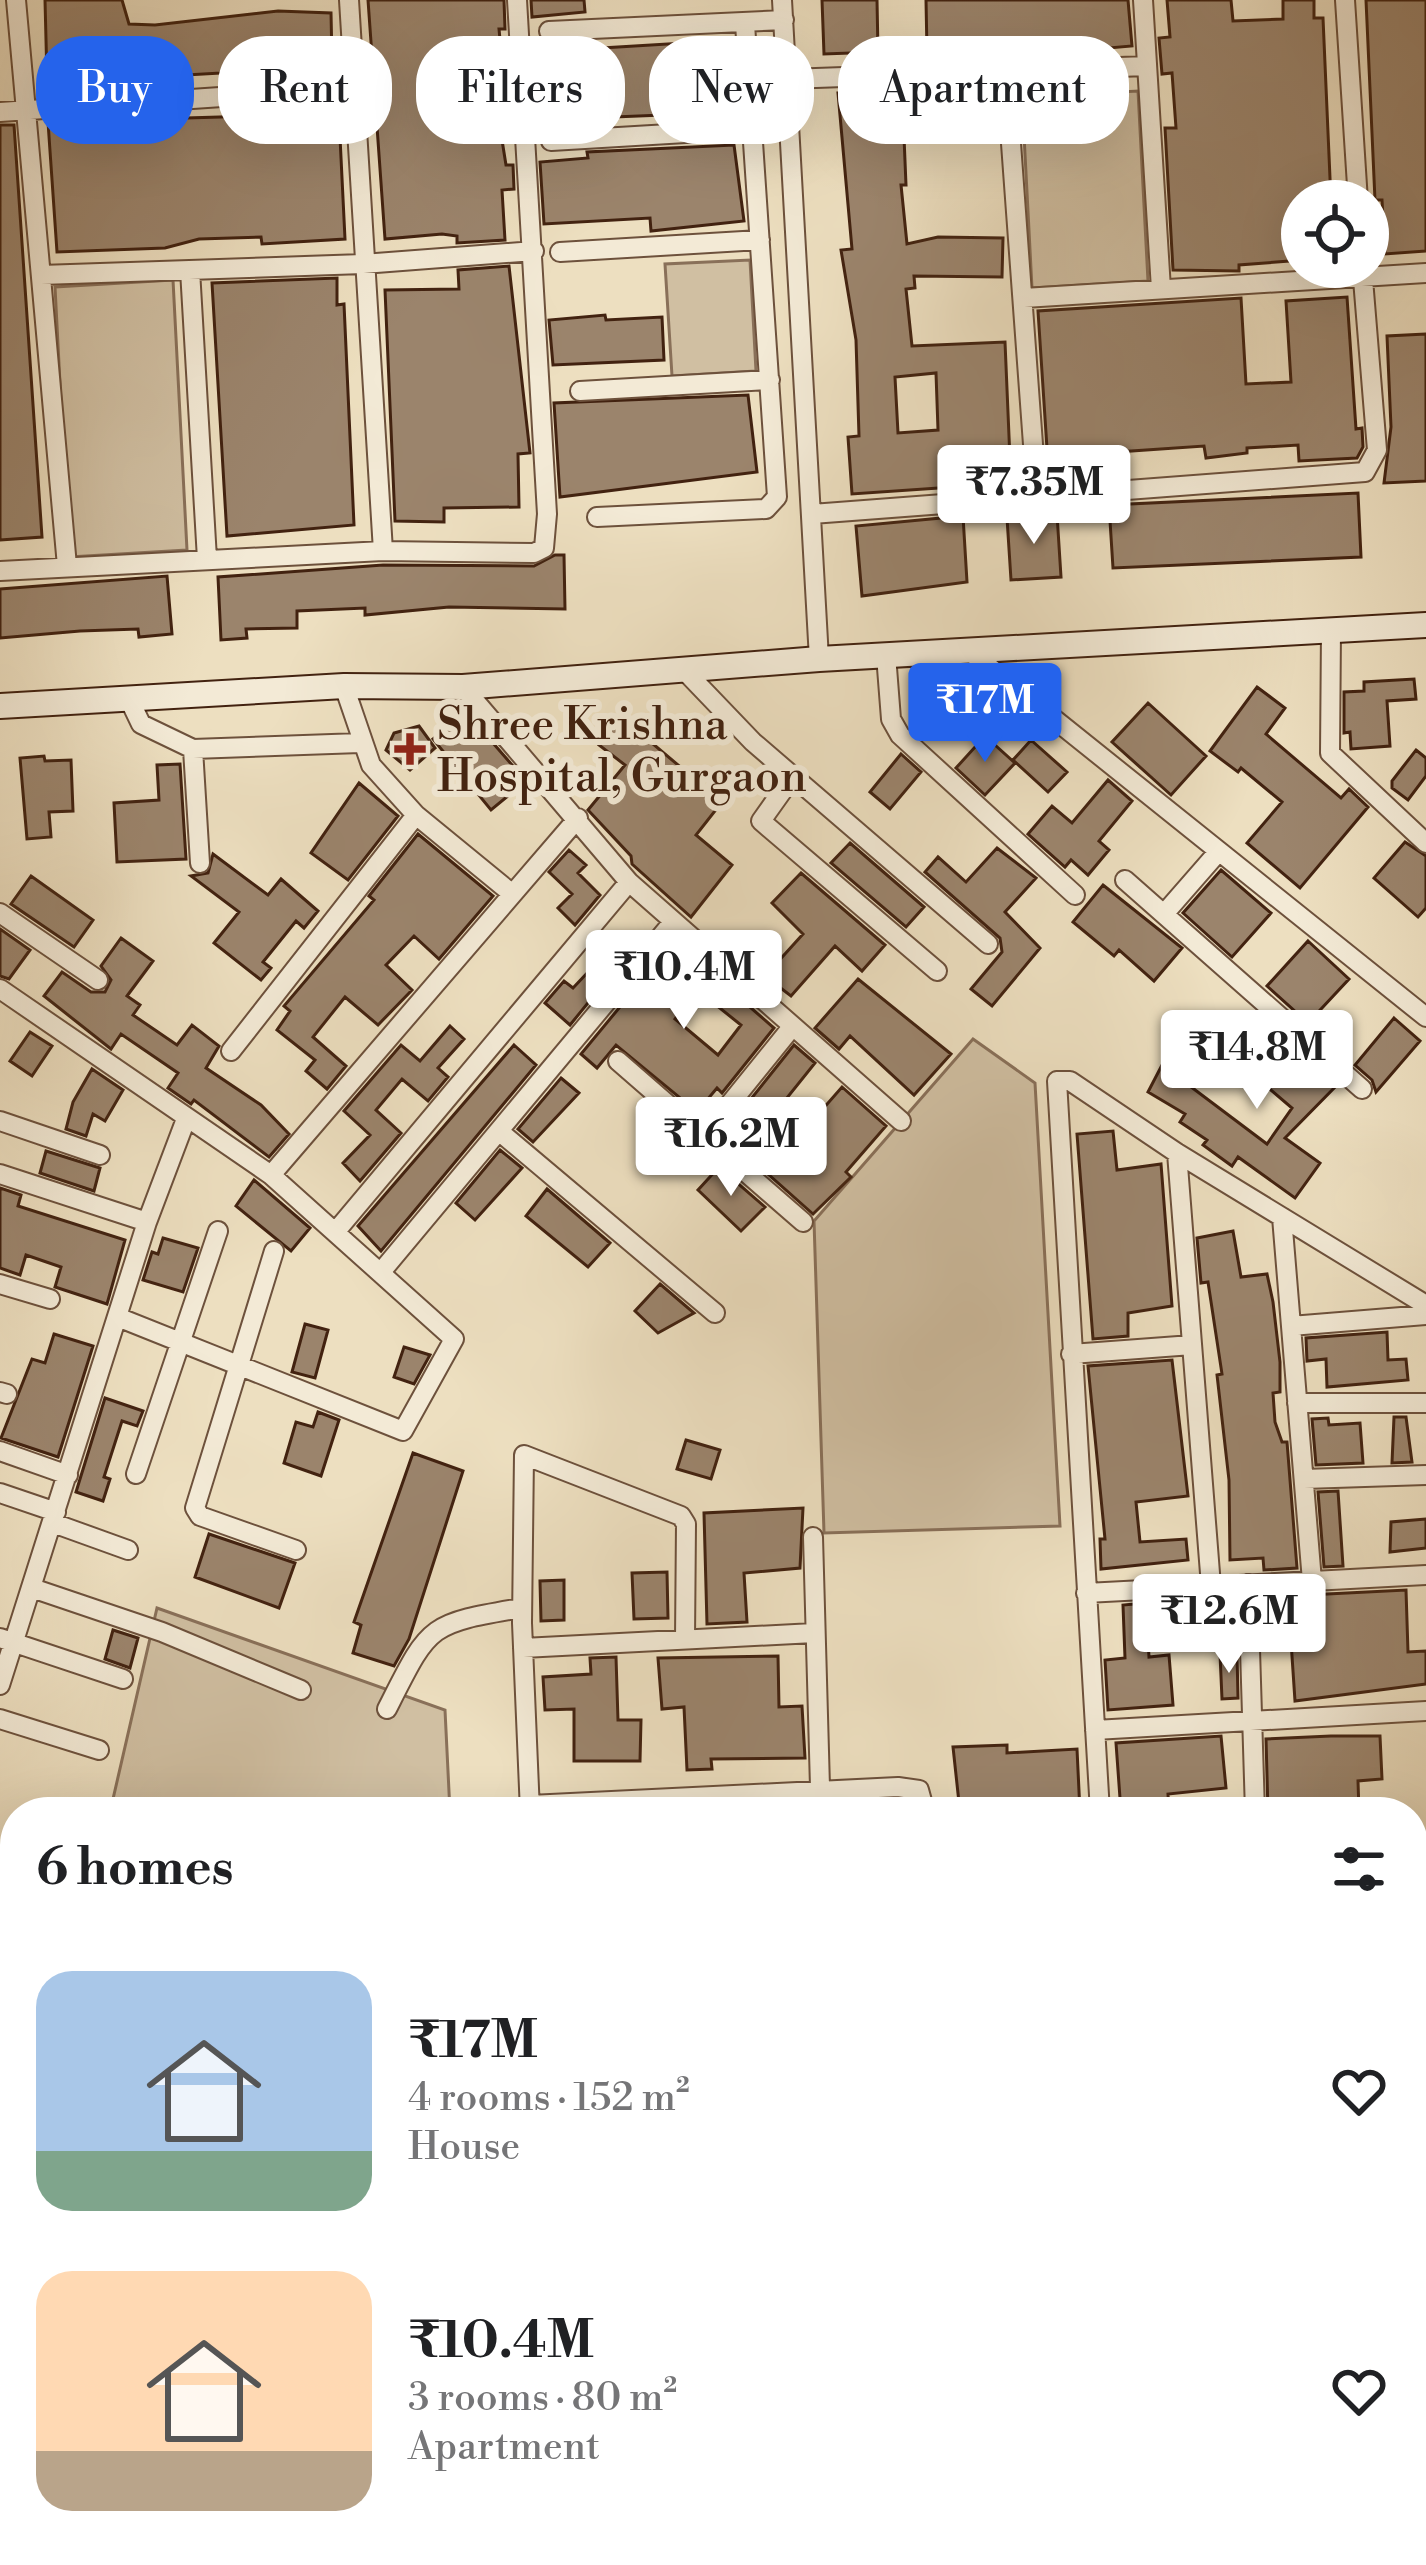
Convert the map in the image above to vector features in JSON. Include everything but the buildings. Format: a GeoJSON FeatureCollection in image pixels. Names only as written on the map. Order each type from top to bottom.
{"type":"FeatureCollection","features":[{"type":"Feature","properties":{"kind":"street"},"geometry":{"type":"LineString","coordinates":[[16,0],[67,566]]}},
{"type":"Feature","properties":{"kind":"street"},"geometry":{"type":"LineString","coordinates":[[350,0],[352,36]]}},
{"type":"Feature","properties":{"kind":"street"},"geometry":{"type":"LineString","coordinates":[[0,571],[383,551],[534,553],[547,543],[517,0]]}},
{"type":"Feature","properties":{"kind":"street"},"geometry":{"type":"LineString","coordinates":[[1143,0],[1161,289]]}},
{"type":"Feature","properties":{"kind":"street"},"geometry":{"type":"LineString","coordinates":[[1345,0],[1357,180]]}},
{"type":"Feature","properties":{"kind":"street"},"geometry":{"type":"LineString","coordinates":[[549,31],[745,24],[783,10]]}},
{"type":"Feature","properties":{"kind":"street"},"geometry":{"type":"LineString","coordinates":[[745,24],[746,36]]}},
{"type":"Feature","properties":{"kind":"street"},"geometry":{"type":"LineString","coordinates":[[1129,67],[1148,66]]}},
{"type":"Feature","properties":{"kind":"street"},"geometry":{"type":"LineString","coordinates":[[0,112],[218,97]]}},
{"type":"Feature","properties":{"kind":"street"},"geometry":{"type":"LineString","coordinates":[[357,144],[383,551]]}},
{"type":"Feature","properties":{"kind":"street"},"geometry":{"type":"LineString","coordinates":[[598,517],[772,504],[778,488],[754,144]]}},
{"type":"Feature","properties":{"kind":"street"},"geometry":{"type":"LineString","coordinates":[[792,144],[820,659]]}},
{"type":"Feature","properties":{"kind":"street"},"geometry":{"type":"LineString","coordinates":[[1012,144],[1037,499]]}},
{"type":"Feature","properties":{"kind":"street"},"geometry":{"type":"LineString","coordinates":[[560,252],[760,240]]}},
{"type":"Feature","properties":{"kind":"street"},"geometry":{"type":"LineString","coordinates":[[41,275],[363,264],[534,251]]}},
{"type":"Feature","properties":{"kind":"street"},"geometry":{"type":"LineString","coordinates":[[190,270],[206,559]]}},
{"type":"Feature","properties":{"kind":"street"},"geometry":{"type":"LineString","coordinates":[[1389,272],[1426,273]]}},
{"type":"Feature","properties":{"kind":"street"},"geometry":{"type":"LineString","coordinates":[[1024,298],[1281,279]]}},
{"type":"Feature","properties":{"kind":"street"},"geometry":{"type":"LineString","coordinates":[[812,514],[1365,472],[1377,450],[1364,288]]}},
{"type":"Feature","properties":{"kind":"street"},"geometry":{"type":"LineString","coordinates":[[580,392],[770,380]]}},
{"type":"Feature","properties":{"kind":"street"},"geometry":{"type":"LineString","coordinates":[[0,706],[344,686],[463,687],[820,659],[1426,625]]}},
{"type":"Feature","properties":{"kind":"street"},"geometry":{"type":"LineString","coordinates":[[1331,630],[1330,753],[1426,843]]}},
{"type":"Feature","properties":{"kind":"street"},"geometry":{"type":"LineString","coordinates":[[968,650],[1426,1017]]}},
{"type":"Feature","properties":{"kind":"street"},"geometry":{"type":"LineString","coordinates":[[886,655],[891,719],[900,735],[1075,895]]}},
{"type":"Feature","properties":{"kind":"street"},"geometry":{"type":"LineString","coordinates":[[684,670],[793,776],[988,944]]}},
{"type":"Feature","properties":{"kind":"street"},"geometry":{"type":"LineString","coordinates":[[344,686],[370,765],[416,815],[510,892]]}},
{"type":"Feature","properties":{"kind":"street"},"geometry":{"type":"LineString","coordinates":[[463,687],[629,882],[902,1121]]}},
{"type":"Feature","properties":{"kind":"street"},"geometry":{"type":"LineString","coordinates":[[129,699],[141,724],[193,749],[360,743]]}},
{"type":"Feature","properties":{"kind":"street"},"geometry":{"type":"LineString","coordinates":[[193,749],[200,863]]}},
{"type":"Feature","properties":{"kind":"street"},"geometry":{"type":"LineString","coordinates":[[793,776],[761,821],[938,971]]}},
{"type":"Feature","properties":{"kind":"street"},"geometry":{"type":"LineString","coordinates":[[231,1051],[416,815]]}},
{"type":"Feature","properties":{"kind":"street"},"geometry":{"type":"LineString","coordinates":[[271,1175],[578,818]]}},
{"type":"Feature","properties":{"kind":"street"},"geometry":{"type":"LineString","coordinates":[[1164,914],[1219,851]]}},
{"type":"Feature","properties":{"kind":"street"},"geometry":{"type":"LineString","coordinates":[[1125,880],[1363,1089]]}},
{"type":"Feature","properties":{"kind":"street"},"geometry":{"type":"LineString","coordinates":[[338,1230],[629,882]]}},
{"type":"Feature","properties":{"kind":"street"},"geometry":{"type":"LineString","coordinates":[[0,913],[98,980]]}},
{"type":"Feature","properties":{"kind":"street"},"geometry":{"type":"LineString","coordinates":[[381,1272],[673,922]]}},
{"type":"Feature","properties":{"kind":"street"},"geometry":{"type":"LineString","coordinates":[[0,988],[271,1175],[338,1230],[454,1339],[403,1431],[240,1362],[120,1318]]}},
{"type":"Feature","properties":{"kind":"street"},"geometry":{"type":"LineString","coordinates":[[704,1136],[792,1028]]}},
{"type":"Feature","properties":{"kind":"street"},"geometry":{"type":"LineString","coordinates":[[617,1061],[803,1222]]}},
{"type":"Feature","properties":{"kind":"street"},"geometry":{"type":"LineString","coordinates":[[1099,1797],[1057,1082],[1070,1081],[1177,1153],[1426,1306]]}},
{"type":"Feature","properties":{"kind":"street"},"geometry":{"type":"LineString","coordinates":[[0,1685],[7,1641],[32,1588],[147,1222],[186,1119]]}},
{"type":"Feature","properties":{"kind":"street"},"geometry":{"type":"LineString","coordinates":[[0,1121],[100,1155]]}},
{"type":"Feature","properties":{"kind":"street"},"geometry":{"type":"LineString","coordinates":[[500,1132],[715,1313]]}},
{"type":"Feature","properties":{"kind":"street"},"geometry":{"type":"LineString","coordinates":[[1177,1153],[1210,1586]]}},
{"type":"Feature","properties":{"kind":"street"},"geometry":{"type":"LineString","coordinates":[[0,1174],[147,1222]]}},
{"type":"Feature","properties":{"kind":"street"},"geometry":{"type":"LineString","coordinates":[[1282,1217],[1312,1581]]}},
{"type":"Feature","properties":{"kind":"street"},"geometry":{"type":"LineString","coordinates":[[136,1474],[218,1231]]}},
{"type":"Feature","properties":{"kind":"street"},"geometry":{"type":"LineString","coordinates":[[274,1251],[195,1513],[296,1550]]}},
{"type":"Feature","properties":{"kind":"street"},"geometry":{"type":"LineString","coordinates":[[0,1284],[50,1299]]}},
{"type":"Feature","properties":{"kind":"street"},"geometry":{"type":"LineString","coordinates":[[1291,1326],[1426,1316]]}},
{"type":"Feature","properties":{"kind":"street"},"geometry":{"type":"LineString","coordinates":[[1071,1354],[1192,1345]]}},
{"type":"Feature","properties":{"kind":"street"},"geometry":{"type":"LineString","coordinates":[[1297,1403],[1426,1403]]}},
{"type":"Feature","properties":{"kind":"street"},"geometry":{"type":"LineString","coordinates":[[0,1451],[68,1474]]}},
{"type":"Feature","properties":{"kind":"street"},"geometry":{"type":"LineString","coordinates":[[530,1797],[520,1466],[529,1454],[681,1516],[686,1524],[685,1639]]}},
{"type":"Feature","properties":{"kind":"street"},"geometry":{"type":"LineString","coordinates":[[1304,1479],[1426,1475]]}},
{"type":"Feature","properties":{"kind":"street"},"geometry":{"type":"LineString","coordinates":[[0,1493],[128,1550]]}},
{"type":"Feature","properties":{"kind":"street"},"geometry":{"type":"LineString","coordinates":[[813,1537],[820,1787]]}},
{"type":"Feature","properties":{"kind":"street"},"geometry":{"type":"LineString","coordinates":[[1086,1593],[1426,1575]]}},
{"type":"Feature","properties":{"kind":"street"},"geometry":{"type":"LineString","coordinates":[[1248,1584],[1255,1797]]}},
{"type":"Feature","properties":{"kind":"street"},"geometry":{"type":"LineString","coordinates":[[32,1588],[162,1632],[301,1690]]}},
{"type":"Feature","properties":{"kind":"street"},"geometry":{"type":"LineString","coordinates":[[387,1709],[422,1641],[442,1623],[521,1608]]}},
{"type":"Feature","properties":{"kind":"street"},"geometry":{"type":"LineString","coordinates":[[523,1648],[814,1633]]}},
{"type":"Feature","properties":{"kind":"street"},"geometry":{"type":"LineString","coordinates":[[7,1641],[123,1679]]}},
{"type":"Feature","properties":{"kind":"street"},"geometry":{"type":"LineString","coordinates":[[1095,1730],[1426,1711]]}},
{"type":"Feature","properties":{"kind":"street"},"geometry":{"type":"LineString","coordinates":[[0,1719],[99,1750]]}},
{"type":"Feature","properties":{"kind":"street"},"geometry":{"type":"LineString","coordinates":[[737,1797],[820,1787],[919,1790],[921,1797]]}},
{"type":"Feature","properties":{"kind":"shaded area"},"geometry":{"type":"Polygon","coordinates":[[[1129,91],[1138,91],[1148,281],[1032,288],[1024,144],[1129,144],[1129,91]]]}},
{"type":"Feature","properties":{"kind":"shaded area"},"geometry":{"type":"Polygon","coordinates":[[[750,260],[756,371],[672,376],[665,264],[750,260]]]}},
{"type":"Feature","properties":{"kind":"shaded area"},"geometry":{"type":"Polygon","coordinates":[[[173,280],[187,550],[69,557],[55,287],[173,280]]]}},
{"type":"Feature","properties":{"kind":"shaded area"},"geometry":{"type":"Polygon","coordinates":[[[973,1039],[1035,1083],[1060,1526],[824,1533],[814,1221],[973,1039]]]}},
{"type":"Feature","properties":{"kind":"shaded area"},"geometry":{"type":"Polygon","coordinates":[[[157,1608],[445,1710],[449,1797],[113,1797],[157,1608]]]}},
{"type":"Feature","properties":{"kind":"place","name":"Shree Krishna Hospital, Gurgaon"},"geometry":{"type":"Point","coordinates":[410,749]}}]}
